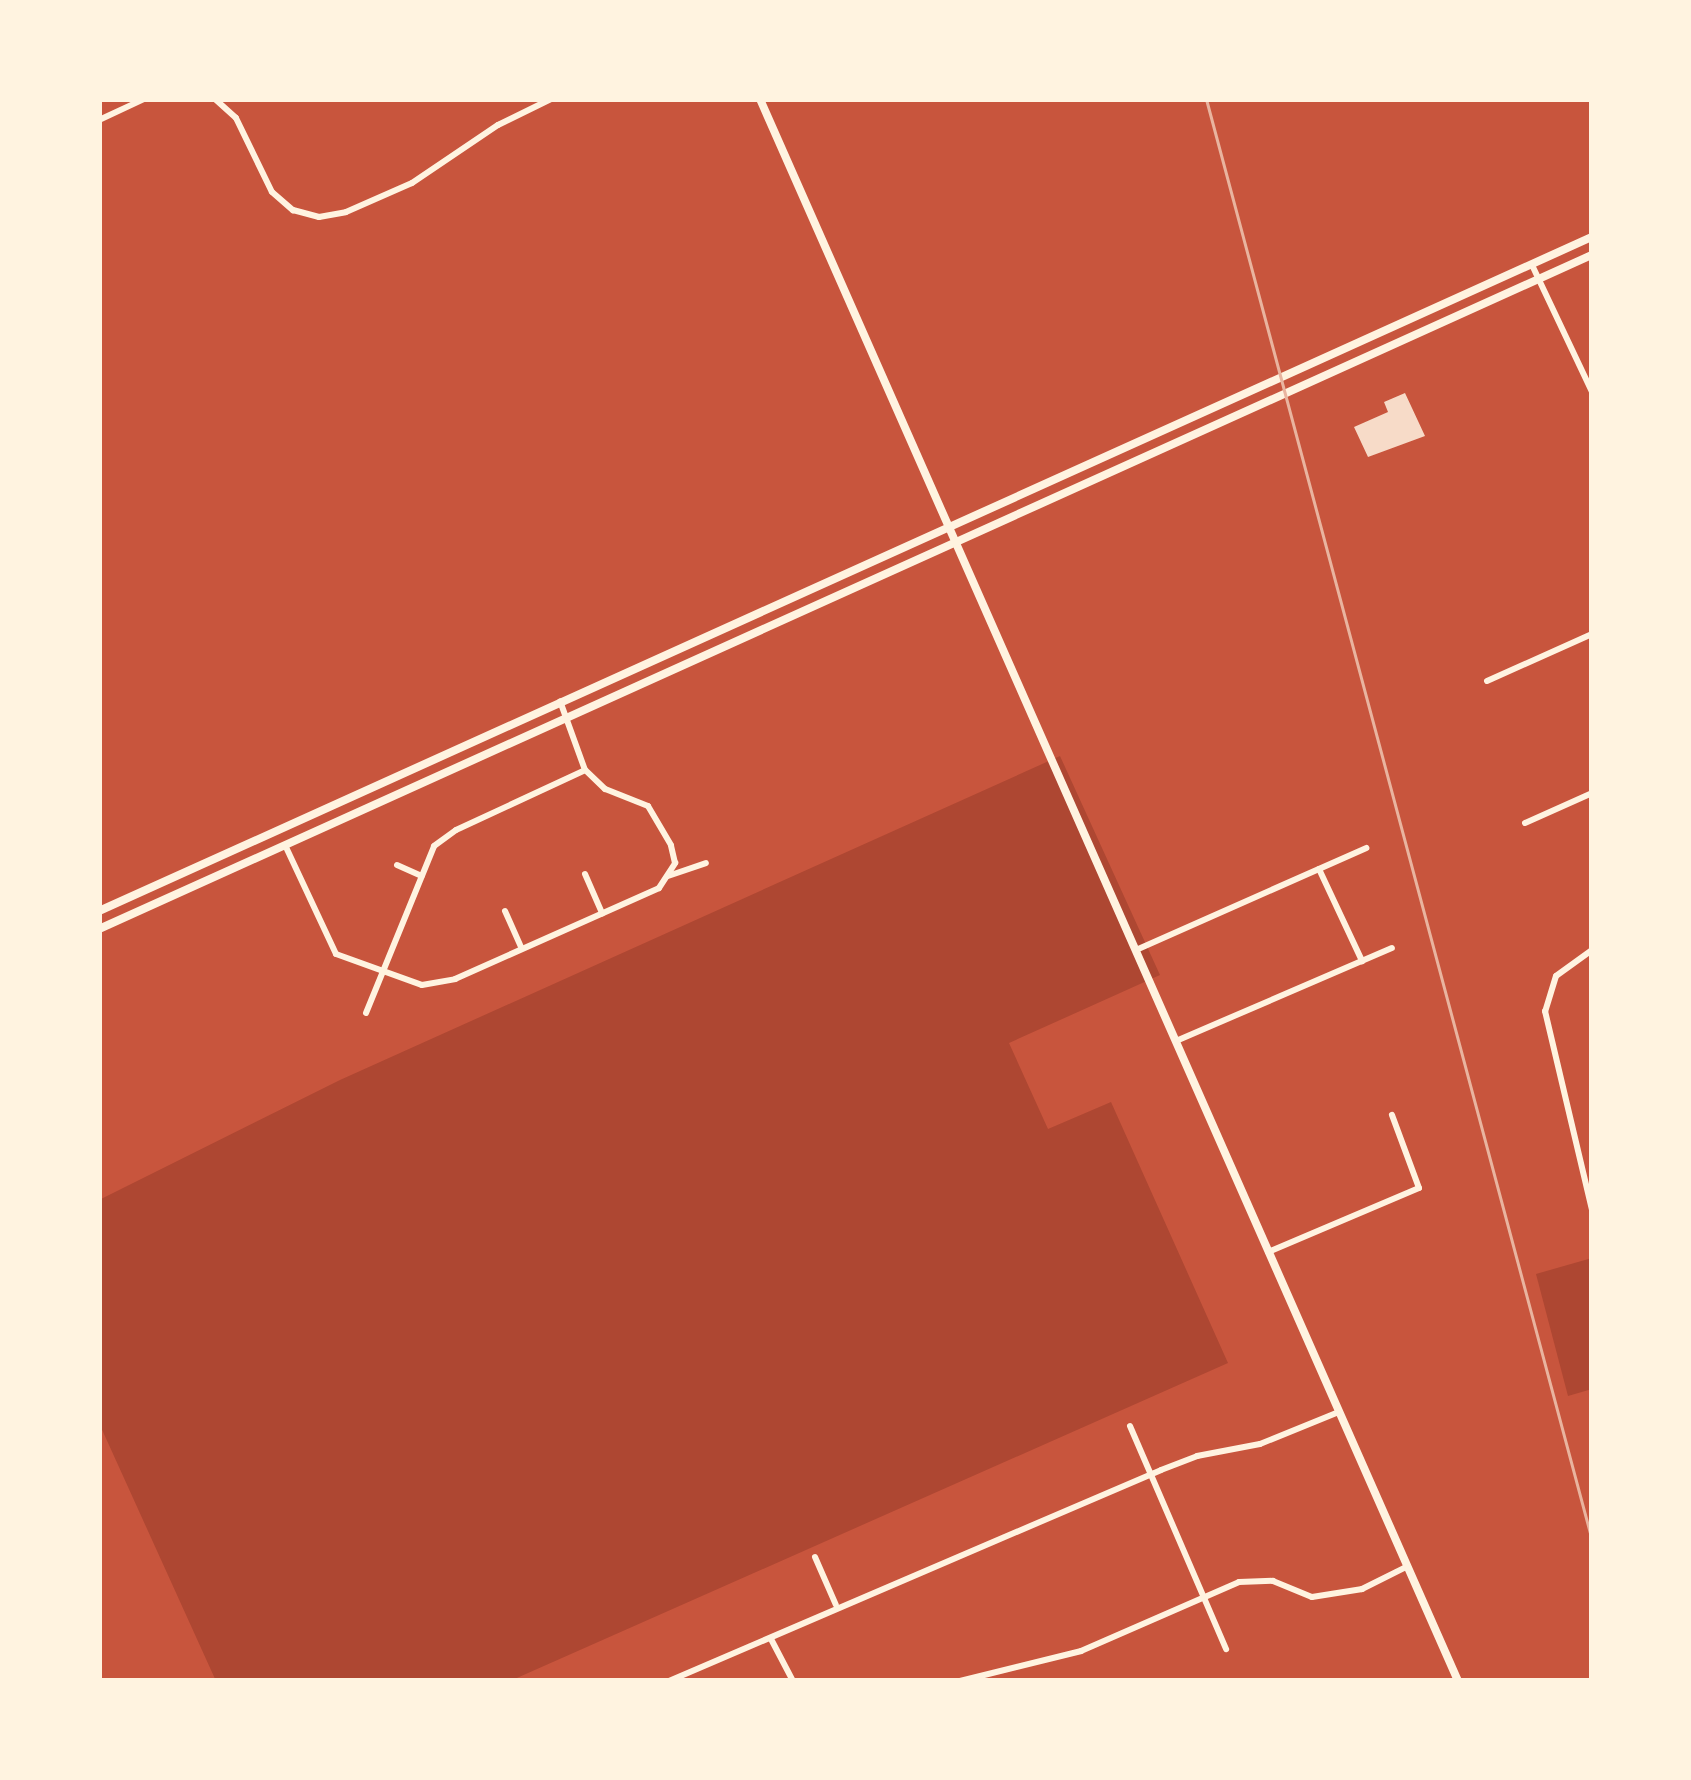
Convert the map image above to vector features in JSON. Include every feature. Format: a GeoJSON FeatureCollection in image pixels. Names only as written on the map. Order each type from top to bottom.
{"type":"FeatureCollection","features":[{"type":"Feature","properties":{"kind":"main road"},"geometry":{"type":"LineString","coordinates":[[760,99],[1458,1681]]}},
{"type":"Feature","properties":{"kind":"main road"},"geometry":{"type":"LineString","coordinates":[[99,911],[1592,237]]}},
{"type":"Feature","properties":{"kind":"main road"},"geometry":{"type":"LineString","coordinates":[[99,929],[1592,255]]}},
{"type":"Feature","properties":{"kind":"street"},"geometry":{"type":"LineString","coordinates":[[99,120],[144,99]]}},
{"type":"Feature","properties":{"kind":"street"},"geometry":{"type":"LineString","coordinates":[[215,99],[236,118],[272,192],[293,210],[320,217],[346,212],[412,183],[498,125],[551,99]]}},
{"type":"Feature","properties":{"kind":"street"},"geometry":{"type":"LineString","coordinates":[[1532,264],[1592,392]]}},
{"type":"Feature","properties":{"kind":"street"},"geometry":{"type":"LineString","coordinates":[[1487,681],[1592,634]]}},
{"type":"Feature","properties":{"kind":"street"},"geometry":{"type":"LineString","coordinates":[[284,845],[336,954],[437,985],[658,888],[675,863],[671,845],[648,806],[605,789],[585,770],[560,701]]}},
{"type":"Feature","properties":{"kind":"street"},"geometry":{"type":"LineString","coordinates":[[366,1013],[422,876],[444,838],[585,770]]}},
{"type":"Feature","properties":{"kind":"street"},"geometry":{"type":"LineString","coordinates":[[1525,823],[1592,793]]}},
{"type":"Feature","properties":{"kind":"street"},"geometry":{"type":"LineString","coordinates":[[1136,950],[1366,848]]}},
{"type":"Feature","properties":{"kind":"street"},"geometry":{"type":"LineString","coordinates":[[668,876],[706,863]]}},
{"type":"Feature","properties":{"kind":"street"},"geometry":{"type":"LineString","coordinates":[[397,865],[422,876]]}},
{"type":"Feature","properties":{"kind":"street"},"geometry":{"type":"LineString","coordinates":[[1319,869],[1362,961]]}},
{"type":"Feature","properties":{"kind":"street"},"geometry":{"type":"LineString","coordinates":[[585,874],[602,913]]}},
{"type":"Feature","properties":{"kind":"street"},"geometry":{"type":"LineString","coordinates":[[505,910],[521,947]]}},
{"type":"Feature","properties":{"kind":"street"},"geometry":{"type":"LineString","coordinates":[[1176,1041],[1392,948]]}},
{"type":"Feature","properties":{"kind":"street"},"geometry":{"type":"LineString","coordinates":[[1592,950],[1556,976],[1544,1011],[1592,1210]]}},
{"type":"Feature","properties":{"kind":"street"},"geometry":{"type":"LineString","coordinates":[[1268,1252],[1418,1188],[1392,1115]]}},
{"type":"Feature","properties":{"kind":"street"},"geometry":{"type":"LineString","coordinates":[[669,1681],[771,1639],[836,1605],[1151,1474],[1196,1456],[1260,1444],[1340,1412]]}},
{"type":"Feature","properties":{"kind":"street"},"geometry":{"type":"LineString","coordinates":[[1130,1426],[1226,1649]]}},
{"type":"Feature","properties":{"kind":"street"},"geometry":{"type":"LineString","coordinates":[[815,1557],[836,1605]]}},
{"type":"Feature","properties":{"kind":"street"},"geometry":{"type":"LineString","coordinates":[[960,1681],[1081,1651],[1239,1582],[1273,1581],[1312,1598],[1362,1589],[1406,1567]]}},
{"type":"Feature","properties":{"kind":"street"},"geometry":{"type":"LineString","coordinates":[[771,1639],[793,1681]]}},
{"type":"Feature","properties":{"kind":"shaded area"},"geometry":{"type":"Polygon","coordinates":[[[1060,756],[1160,975],[1009,1043],[1048,1129],[1111,1102],[1228,1363],[510,1681],[216,1681],[99,1423],[99,1200],[340,1080],[1060,756]]]}},
{"type":"Feature","properties":{"kind":"shaded area"},"geometry":{"type":"Polygon","coordinates":[[[1592,1258],[1592,1389],[1568,1396],[1536,1274],[1592,1258]]]}},
{"type":"Feature","properties":{"kind":"building"},"geometry":{"type":"Polygon","coordinates":[[[1405,393],[1425,436],[1368,457],[1354,427],[1388,412],[1384,402],[1405,393]]]}},
{"type":"Feature","properties":{"kind":"railway"},"geometry":{"type":"LineString","coordinates":[[1206,99],[1592,1541]]}}]}
